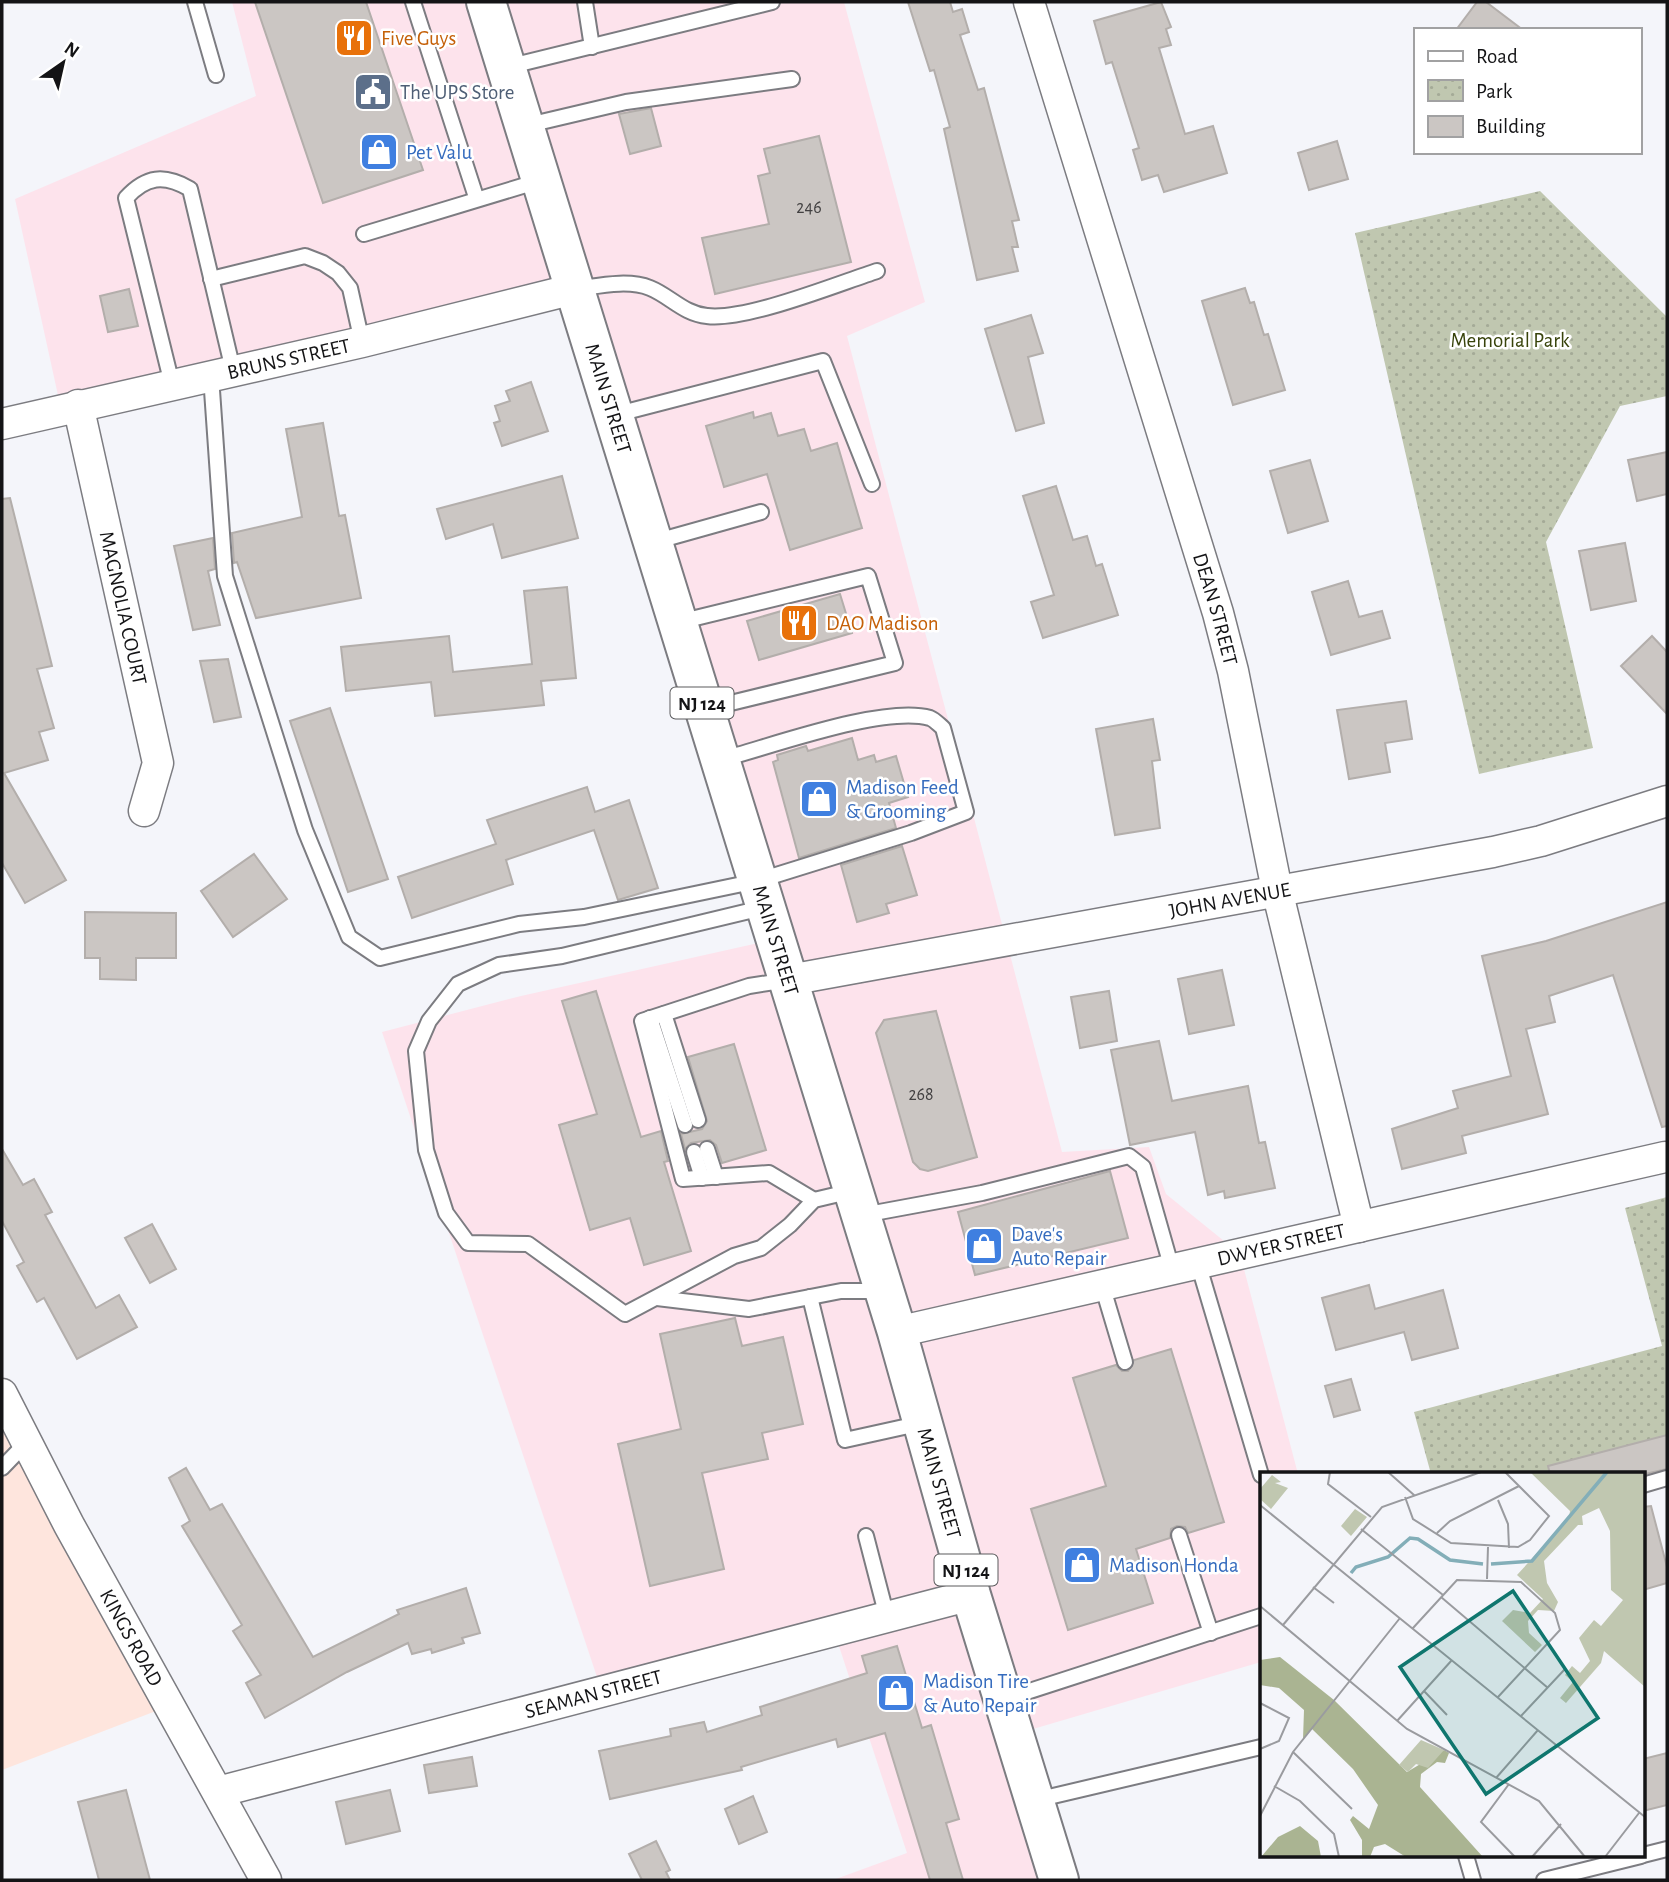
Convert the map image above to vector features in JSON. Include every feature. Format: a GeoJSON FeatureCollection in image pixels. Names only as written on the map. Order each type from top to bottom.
{"type":"FeatureCollection","features":[{"type":"Feature","properties":{"kind":"main road","name":"MAIN STREET"},"geometry":{"type":"LineString","coordinates":[[486,2],[858,1203],[971,1595],[1059,1880]]}},
{"type":"Feature","properties":{"kind":"street","name":"DEAN STREET"},"geometry":{"type":"LineString","coordinates":[[1029,2],[1218,613],[1233,671],[1277,890],[1359,1227]]}},
{"type":"Feature","properties":{"kind":"street","name":"BRUNS STREET"},"geometry":{"type":"LineString","coordinates":[[2,424],[362,342],[574,289]]}},
{"type":"Feature","properties":{"kind":"street","name":"MAGNOLIA COURT"},"geometry":{"type":"LineString","coordinates":[[78,405],[158,763],[144,811]]}},
{"type":"Feature","properties":{"kind":"street","name":"JOHN AVENUE"},"geometry":{"type":"LineString","coordinates":[[789,980],[1541,841],[1667,801]]}},
{"type":"Feature","properties":{"kind":"street","name":"DWYER STREET"},"geometry":{"type":"LineString","coordinates":[[897,1332],[1665,1157]]}},
{"type":"Feature","properties":{"kind":"street","name":"KINGS ROAD"},"geometry":{"type":"LineString","coordinates":[[2,1394],[266,1880]]}},
{"type":"Feature","properties":{"kind":"street","name":"SEAMAN STREET"},"geometry":{"type":"LineString","coordinates":[[218,1793],[971,1595]]}},
{"type":"Feature","properties":{"kind":"lane"},"geometry":{"type":"LineString","coordinates":[[195,2],[216,75]]}},
{"type":"Feature","properties":{"kind":"lane"},"geometry":{"type":"LineString","coordinates":[[413,2],[476,197]]}},
{"type":"Feature","properties":{"kind":"lane"},"geometry":{"type":"LineString","coordinates":[[585,2],[592,47]]}},
{"type":"Feature","properties":{"kind":"lane"},"geometry":{"type":"LineString","coordinates":[[505,67],[772,2]]}},
{"type":"Feature","properties":{"kind":"lane"},"geometry":{"type":"LineString","coordinates":[[523,126],[626,102],[792,79]]}},
{"type":"Feature","properties":{"kind":"lane"},"geometry":{"type":"LineString","coordinates":[[172,384],[126,198],[139,183],[157,178],[174,180],[190,189],[211,279],[222,373],[226,576],[305,830],[349,937],[380,958],[519,924],[761,894]]}},
{"type":"Feature","properties":{"kind":"lane"},"geometry":{"type":"LineString","coordinates":[[364,234],[476,197],[540,180]]}},
{"type":"Feature","properties":{"kind":"lane"},"geometry":{"type":"LineString","coordinates":[[211,279],[305,256],[338,273],[350,288],[362,342]]}},
{"type":"Feature","properties":{"kind":"lane"},"geometry":{"type":"LineString","coordinates":[[574,289],[618,284],[649,287],[685,310],[707,316],[740,314],[877,271]]}},
{"type":"Feature","properties":{"kind":"lane"},"geometry":{"type":"LineString","coordinates":[[613,416],[823,362],[872,484]]}},
{"type":"Feature","properties":{"kind":"lane"},"geometry":{"type":"LineString","coordinates":[[653,542],[761,512]]}},
{"type":"Feature","properties":{"kind":"lane"},"geometry":{"type":"LineString","coordinates":[[676,622],[868,576],[895,663],[704,709]]}},
{"type":"Feature","properties":{"kind":"lane"},"geometry":{"type":"LineString","coordinates":[[720,760],[873,719],[900,716],[932,719],[943,728],[966,812],[761,894],[562,956],[499,965],[458,984],[429,1021],[416,1051],[426,1150],[446,1213],[468,1243],[528,1244],[625,1314],[734,1256],[761,1248],[790,1225],[814,1200]]}},
{"type":"Feature","properties":{"kind":"lane"},"geometry":{"type":"LineString","coordinates":[[789,980],[749,986],[642,1021],[683,1179],[769,1173],[814,1200],[858,1203],[982,1193],[1129,1156],[1143,1167],[1185,1266],[1260,1472]]}},
{"type":"Feature","properties":{"kind":"lane"},"geometry":{"type":"LineString","coordinates":[[657,1016],[691,1122]]}},
{"type":"Feature","properties":{"kind":"lane"},"geometry":{"type":"LineString","coordinates":[[700,1151],[709,1177]]}},
{"type":"Feature","properties":{"kind":"lane"},"geometry":{"type":"LineString","coordinates":[[1102,1285],[1125,1362]]}},
{"type":"Feature","properties":{"kind":"lane"},"geometry":{"type":"LineString","coordinates":[[656,1298],[749,1309],[841,1291],[884,1291]]}},
{"type":"Feature","properties":{"kind":"lane"},"geometry":{"type":"LineString","coordinates":[[810,1297],[845,1440],[923,1423]]}},
{"type":"Feature","properties":{"kind":"lane"},"geometry":{"type":"LineString","coordinates":[[2,1468],[27,1442]]}},
{"type":"Feature","properties":{"kind":"lane"},"geometry":{"type":"LineString","coordinates":[[1644,1485],[1667,1478]]}},
{"type":"Feature","properties":{"kind":"lane"},"geometry":{"type":"LineString","coordinates":[[1179,1535],[1211,1633]]}},
{"type":"Feature","properties":{"kind":"lane"},"geometry":{"type":"LineString","coordinates":[[866,1536],[887,1617]]}},
{"type":"Feature","properties":{"kind":"lane"},"geometry":{"type":"LineString","coordinates":[[1004,1699],[1260,1616]]}},
{"type":"Feature","properties":{"kind":"lane"},"geometry":{"type":"LineString","coordinates":[[1035,1800],[1260,1747]]}},
{"type":"Feature","properties":{"kind":"lane"},"geometry":{"type":"LineString","coordinates":[[1644,1855],[1667,1849]]}},
{"type":"Feature","properties":{"kind":"lane"},"geometry":{"type":"LineString","coordinates":[[1466,1857],[1472,1880]]}},
{"type":"Feature","properties":{"kind":"lane"},"geometry":{"type":"LineString","coordinates":[[1544,1880],[1638,1857]]}},
{"type":"Feature","properties":{"kind":"shaded area"},"geometry":{"type":"Polygon","coordinates":[[[232,2],[844,2],[925,302],[847,336],[1062,1152],[1149,1147],[1166,1194],[1240,1254],[1297,1472],[1260,1472],[1260,1662],[1016,1734],[1059,1880],[833,1880],[907,1853],[834,1631],[602,1692],[382,1032],[521,996],[776,939],[565,295],[61,409],[15,199],[256,96],[232,2]]]}},
{"type":"Feature","properties":{"kind":"shaded area"},"geometry":{"type":"Polygon","coordinates":[[[2,1385],[169,1706],[2,1770],[2,1385]]]}},
{"type":"Feature","properties":{"kind":"green space","name":"Memorial Park"},"geometry":{"type":"Polygon","coordinates":[[[1540,191],[1667,317],[1667,396],[1620,406],[1546,542],[1593,748],[1479,774],[1355,233],[1540,191]]]}},
{"type":"Feature","properties":{"kind":"green space"},"geometry":{"type":"Polygon","coordinates":[[[1667,1197],[1667,1452],[1591,1472],[1430,1472],[1414,1412],[1662,1346],[1625,1208],[1667,1197]]]}},
{"type":"Feature","properties":{"kind":"building"},"geometry":{"type":"Polygon","coordinates":[[[255,2],[366,2],[423,170],[323,203],[255,2]]]}},
{"type":"Feature","properties":{"kind":"building"},"geometry":{"type":"Polygon","coordinates":[[[908,2],[950,2],[953,12],[962,9],[969,32],[960,35],[978,90],[984,88],[1019,220],[1012,221],[1018,247],[1012,247],[1018,271],[977,280],[944,129],[950,127],[934,70],[930,71],[908,2]]]}},
{"type":"Feature","properties":{"kind":"building"},"geometry":{"type":"Polygon","coordinates":[[[1161,2],[1171,27],[1166,29],[1171,45],[1159,48],[1185,134],[1213,126],[1227,173],[1164,192],[1158,175],[1142,180],[1133,150],[1139,148],[1112,62],[1106,64],[1094,21],[1161,2]]]}},
{"type":"Feature","properties":{"kind":"building"},"geometry":{"type":"Polygon","coordinates":[[[1477,2],[1486,2],[1520,28],[1458,28],[1477,2]]]}},
{"type":"Feature","properties":{"kind":"building"},"geometry":{"type":"Polygon","coordinates":[[[651,108],[661,146],[630,154],[619,114],[651,108]]]}},
{"type":"Feature","properties":{"kind":"building"},"geometry":{"type":"Polygon","coordinates":[[[819,136],[851,262],[715,294],[702,238],[769,224],[758,176],[770,173],[764,149],[819,136]]]}},
{"type":"Feature","properties":{"kind":"building"},"geometry":{"type":"Polygon","coordinates":[[[1337,141],[1348,179],[1309,190],[1298,153],[1337,141]]]}},
{"type":"Feature","properties":{"kind":"building"},"geometry":{"type":"Polygon","coordinates":[[[1245,288],[1250,303],[1254,302],[1264,335],[1268,334],[1285,390],[1233,405],[1202,301],[1245,288]]]}},
{"type":"Feature","properties":{"kind":"building"},"geometry":{"type":"Polygon","coordinates":[[[129,289],[138,326],[108,332],[100,296],[129,289]]]}},
{"type":"Feature","properties":{"kind":"building"},"geometry":{"type":"Polygon","coordinates":[[[1031,315],[1043,353],[1028,357],[1044,423],[1016,431],[985,329],[1031,315]]]}},
{"type":"Feature","properties":{"kind":"building"},"geometry":{"type":"Polygon","coordinates":[[[531,382],[548,431],[502,446],[494,423],[500,421],[495,406],[510,401],[506,391],[531,382]]]}},
{"type":"Feature","properties":{"kind":"building"},"geometry":{"type":"Polygon","coordinates":[[[753,412],[754,418],[771,413],[778,436],[804,429],[811,451],[837,443],[862,528],[790,550],[767,474],[724,487],[706,426],[753,412]]]}},
{"type":"Feature","properties":{"kind":"building"},"geometry":{"type":"Polygon","coordinates":[[[323,423],[339,516],[345,515],[361,598],[256,618],[237,562],[234,563],[232,533],[302,517],[286,429],[323,423]]]}},
{"type":"Feature","properties":{"kind":"building"},"geometry":{"type":"Polygon","coordinates":[[[1667,452],[1667,494],[1637,501],[1628,460],[1667,452]]]}},
{"type":"Feature","properties":{"kind":"building"},"geometry":{"type":"Polygon","coordinates":[[[1310,460],[1328,521],[1288,533],[1270,471],[1310,460]]]}},
{"type":"Feature","properties":{"kind":"building"},"geometry":{"type":"Polygon","coordinates":[[[562,476],[578,538],[502,558],[493,524],[446,539],[437,509],[562,476]]]}},
{"type":"Feature","properties":{"kind":"building"},"geometry":{"type":"Polygon","coordinates":[[[1056,486],[1073,540],[1087,536],[1096,566],[1102,564],[1118,615],[1043,638],[1031,602],[1054,595],[1023,496],[1056,486]]]}},
{"type":"Feature","properties":{"kind":"building"},"geometry":{"type":"Polygon","coordinates":[[[10,498],[52,666],[37,669],[54,728],[39,732],[48,760],[4,773],[66,880],[25,903],[2,863],[2,499],[10,498]]]}},
{"type":"Feature","properties":{"kind":"building"},"geometry":{"type":"Polygon","coordinates":[[[213,538],[215,569],[208,571],[220,625],[193,630],[174,546],[213,538]]]}},
{"type":"Feature","properties":{"kind":"building"},"geometry":{"type":"Polygon","coordinates":[[[1625,543],[1636,601],[1591,610],[1579,551],[1625,543]]]}},
{"type":"Feature","properties":{"kind":"building"},"geometry":{"type":"Polygon","coordinates":[[[1348,581],[1359,617],[1382,611],[1390,638],[1331,655],[1312,592],[1348,581]]]}},
{"type":"Feature","properties":{"kind":"building"},"geometry":{"type":"Polygon","coordinates":[[[567,587],[576,678],[541,681],[544,705],[435,716],[431,682],[346,691],[341,647],[449,636],[453,672],[532,664],[524,591],[567,587]]]}},
{"type":"Feature","properties":{"kind":"building"},"geometry":{"type":"Polygon","coordinates":[[[840,594],[852,633],[759,660],[747,621],[840,594]]]}},
{"type":"Feature","properties":{"kind":"building"},"geometry":{"type":"Polygon","coordinates":[[[1652,636],[1667,652],[1667,714],[1621,666],[1652,636]]]}},
{"type":"Feature","properties":{"kind":"building"},"geometry":{"type":"Polygon","coordinates":[[[228,659],[241,717],[214,722],[200,661],[228,659]]]}},
{"type":"Feature","properties":{"kind":"building"},"geometry":{"type":"Polygon","coordinates":[[[1406,701],[1412,739],[1385,743],[1390,772],[1349,779],[1337,710],[1406,701]]]}},
{"type":"Feature","properties":{"kind":"building"},"geometry":{"type":"Polygon","coordinates":[[[330,708],[388,879],[348,892],[290,721],[330,708]]]}},
{"type":"Feature","properties":{"kind":"building"},"geometry":{"type":"Polygon","coordinates":[[[1153,719],[1160,760],[1152,761],[1160,828],[1115,835],[1096,729],[1153,719]]]}},
{"type":"Feature","properties":{"kind":"building"},"geometry":{"type":"Polygon","coordinates":[[[852,738],[858,760],[874,755],[876,762],[896,756],[908,797],[889,803],[896,828],[799,858],[773,762],[778,760],[777,755],[806,746],[808,751],[852,738]]]}},
{"type":"Feature","properties":{"kind":"building"},"geometry":{"type":"Polygon","coordinates":[[[587,787],[595,812],[629,800],[658,888],[618,900],[594,830],[506,860],[513,884],[412,918],[398,877],[496,844],[487,820],[587,787]]]}},
{"type":"Feature","properties":{"kind":"building"},"geometry":{"type":"Polygon","coordinates":[[[902,846],[917,895],[886,904],[889,913],[857,922],[841,865],[902,846]]]}},
{"type":"Feature","properties":{"kind":"building"},"geometry":{"type":"Polygon","coordinates":[[[254,854],[287,899],[233,937],[201,891],[254,854]]]}},
{"type":"Feature","properties":{"kind":"building"},"geometry":{"type":"Polygon","coordinates":[[[1667,902],[1667,1126],[1662,1127],[1613,975],[1549,996],[1555,1022],[1526,1029],[1548,1114],[1462,1136],[1466,1153],[1402,1169],[1392,1129],[1458,1108],[1453,1091],[1511,1076],[1482,956],[1546,941],[1667,902]]]}},
{"type":"Feature","properties":{"kind":"building"},"geometry":{"type":"Polygon","coordinates":[[[85,912],[176,913],[176,958],[136,958],[136,980],[100,979],[100,958],[85,958],[85,912]]]}},
{"type":"Feature","properties":{"kind":"building"},"geometry":{"type":"Polygon","coordinates":[[[1222,970],[1234,1025],[1189,1034],[1178,979],[1222,970]]]}},
{"type":"Feature","properties":{"kind":"building"},"geometry":{"type":"Polygon","coordinates":[[[596,991],[641,1137],[661,1131],[668,1161],[664,1162],[691,1251],[644,1265],[630,1218],[590,1230],[559,1125],[597,1114],[562,1001],[596,991]]]}},
{"type":"Feature","properties":{"kind":"building"},"geometry":{"type":"Polygon","coordinates":[[[1109,991],[1117,1041],[1080,1048],[1071,997],[1109,991]]]}},
{"type":"Feature","properties":{"kind":"building"},"geometry":{"type":"Polygon","coordinates":[[[936,1011],[977,1157],[928,1171],[920,1169],[913,1162],[876,1033],[884,1020],[936,1011]]]}},
{"type":"Feature","properties":{"kind":"building"},"geometry":{"type":"Polygon","coordinates":[[[1159,1041],[1172,1101],[1248,1086],[1259,1143],[1265,1142],[1275,1188],[1225,1198],[1224,1191],[1208,1195],[1195,1132],[1130,1145],[1111,1050],[1159,1041]]]}},
{"type":"Feature","properties":{"kind":"building"},"geometry":{"type":"Polygon","coordinates":[[[734,1044],[766,1150],[722,1163],[716,1145],[710,1140],[691,1143],[685,1149],[681,1134],[702,1129],[707,1121],[688,1057],[734,1044]]]}},
{"type":"Feature","properties":{"kind":"building"},"geometry":{"type":"Polygon","coordinates":[[[2,1149],[23,1185],[34,1179],[52,1212],[45,1215],[96,1308],[119,1295],[137,1327],[77,1359],[44,1298],[37,1302],[17,1266],[24,1262],[2,1221],[2,1149]]]}},
{"type":"Feature","properties":{"kind":"building"},"geometry":{"type":"Polygon","coordinates":[[[1110,1171],[1128,1238],[975,1275],[958,1212],[1110,1171]]]}},
{"type":"Feature","properties":{"kind":"building"},"geometry":{"type":"Polygon","coordinates":[[[152,1224],[176,1269],[150,1283],[125,1238],[152,1224]]]}},
{"type":"Feature","properties":{"kind":"building"},"geometry":{"type":"Polygon","coordinates":[[[1369,1285],[1375,1309],[1443,1290],[1458,1348],[1412,1360],[1404,1332],[1336,1350],[1322,1298],[1369,1285]]]}},
{"type":"Feature","properties":{"kind":"building"},"geometry":{"type":"Polygon","coordinates":[[[735,1318],[742,1346],[783,1337],[803,1424],[762,1433],[768,1459],[702,1473],[724,1569],[650,1586],[618,1444],[681,1429],[660,1334],[735,1318]]]}},
{"type":"Feature","properties":{"kind":"building"},"geometry":{"type":"Polygon","coordinates":[[[1171,1349],[1224,1522],[1188,1533],[1185,1527],[1177,1526],[1171,1529],[1170,1538],[1136,1549],[1153,1603],[1068,1630],[1031,1509],[1106,1486],[1073,1378],[1116,1365],[1122,1371],[1128,1371],[1134,1360],[1171,1349]]]}},
{"type":"Feature","properties":{"kind":"building"},"geometry":{"type":"Polygon","coordinates":[[[1351,1379],[1360,1410],[1334,1417],[1325,1386],[1351,1379]]]}},
{"type":"Feature","properties":{"kind":"building"},"geometry":{"type":"Polygon","coordinates":[[[1667,1435],[1667,1469],[1645,1474],[1550,1472],[1548,1466],[1667,1435]]]}},
{"type":"Feature","properties":{"kind":"building"},"geometry":{"type":"Polygon","coordinates":[[[186,1468],[210,1510],[222,1504],[313,1657],[399,1614],[397,1610],[466,1588],[480,1633],[462,1638],[464,1643],[432,1653],[431,1649],[412,1654],[408,1643],[347,1672],[265,1718],[246,1683],[261,1675],[233,1631],[242,1625],[182,1526],[190,1521],[169,1478],[186,1468]]]}},
{"type":"Feature","properties":{"kind":"building"},"geometry":{"type":"Polygon","coordinates":[[[1651,1506],[1667,1567],[1667,1583],[1644,1590],[1644,1507],[1651,1506]]]}},
{"type":"Feature","properties":{"kind":"building"},"geometry":{"type":"Polygon","coordinates":[[[897,1646],[922,1728],[931,1725],[959,1819],[946,1823],[963,1880],[930,1880],[885,1733],[838,1747],[836,1739],[741,1767],[742,1770],[610,1799],[599,1751],[671,1736],[670,1729],[704,1722],[707,1732],[762,1715],[760,1707],[867,1673],[862,1656],[897,1646]]]}},
{"type":"Feature","properties":{"kind":"building"},"geometry":{"type":"Polygon","coordinates":[[[1667,1753],[1667,1805],[1644,1811],[1644,1759],[1667,1753]]]}},
{"type":"Feature","properties":{"kind":"building"},"geometry":{"type":"Polygon","coordinates":[[[472,1757],[477,1786],[429,1793],[424,1765],[472,1757]]]}},
{"type":"Feature","properties":{"kind":"building"},"geometry":{"type":"Polygon","coordinates":[[[126,1790],[150,1880],[99,1880],[78,1802],[126,1790]]]}},
{"type":"Feature","properties":{"kind":"building"},"geometry":{"type":"Polygon","coordinates":[[[390,1790],[400,1831],[346,1844],[336,1802],[390,1790]]]}},
{"type":"Feature","properties":{"kind":"building"},"geometry":{"type":"Polygon","coordinates":[[[753,1796],[767,1832],[739,1844],[725,1809],[753,1796]]]}},
{"type":"Feature","properties":{"kind":"building"},"geometry":{"type":"Polygon","coordinates":[[[656,1841],[670,1870],[666,1872],[670,1880],[642,1880],[629,1854],[656,1841]]]}},
{"type":"Feature","properties":{"kind":"place","name":"Five Guys"},"geometry":{"type":"Point","coordinates":[354,38]}},
{"type":"Feature","properties":{"kind":"place","name":"The UPS Store"},"geometry":{"type":"Point","coordinates":[373,92]}},
{"type":"Feature","properties":{"kind":"place","name":"Pet Valu"},"geometry":{"type":"Point","coordinates":[379,152]}},
{"type":"Feature","properties":{"kind":"place","name":"DAO Madison"},"geometry":{"type":"Point","coordinates":[799,623]}},
{"type":"Feature","properties":{"kind":"place","name":"Madison Feed & Grooming"},"geometry":{"type":"Point","coordinates":[819,799]}},
{"type":"Feature","properties":{"kind":"place","name":"Dave's Auto Repair"},"geometry":{"type":"Point","coordinates":[984,1246]}},
{"type":"Feature","properties":{"kind":"place","name":"Madison Honda"},"geometry":{"type":"Point","coordinates":[1082,1565]}},
{"type":"Feature","properties":{"kind":"place","name":"Madison Tire & Auto Repair"},"geometry":{"type":"Point","coordinates":[896,1693]}}]}
